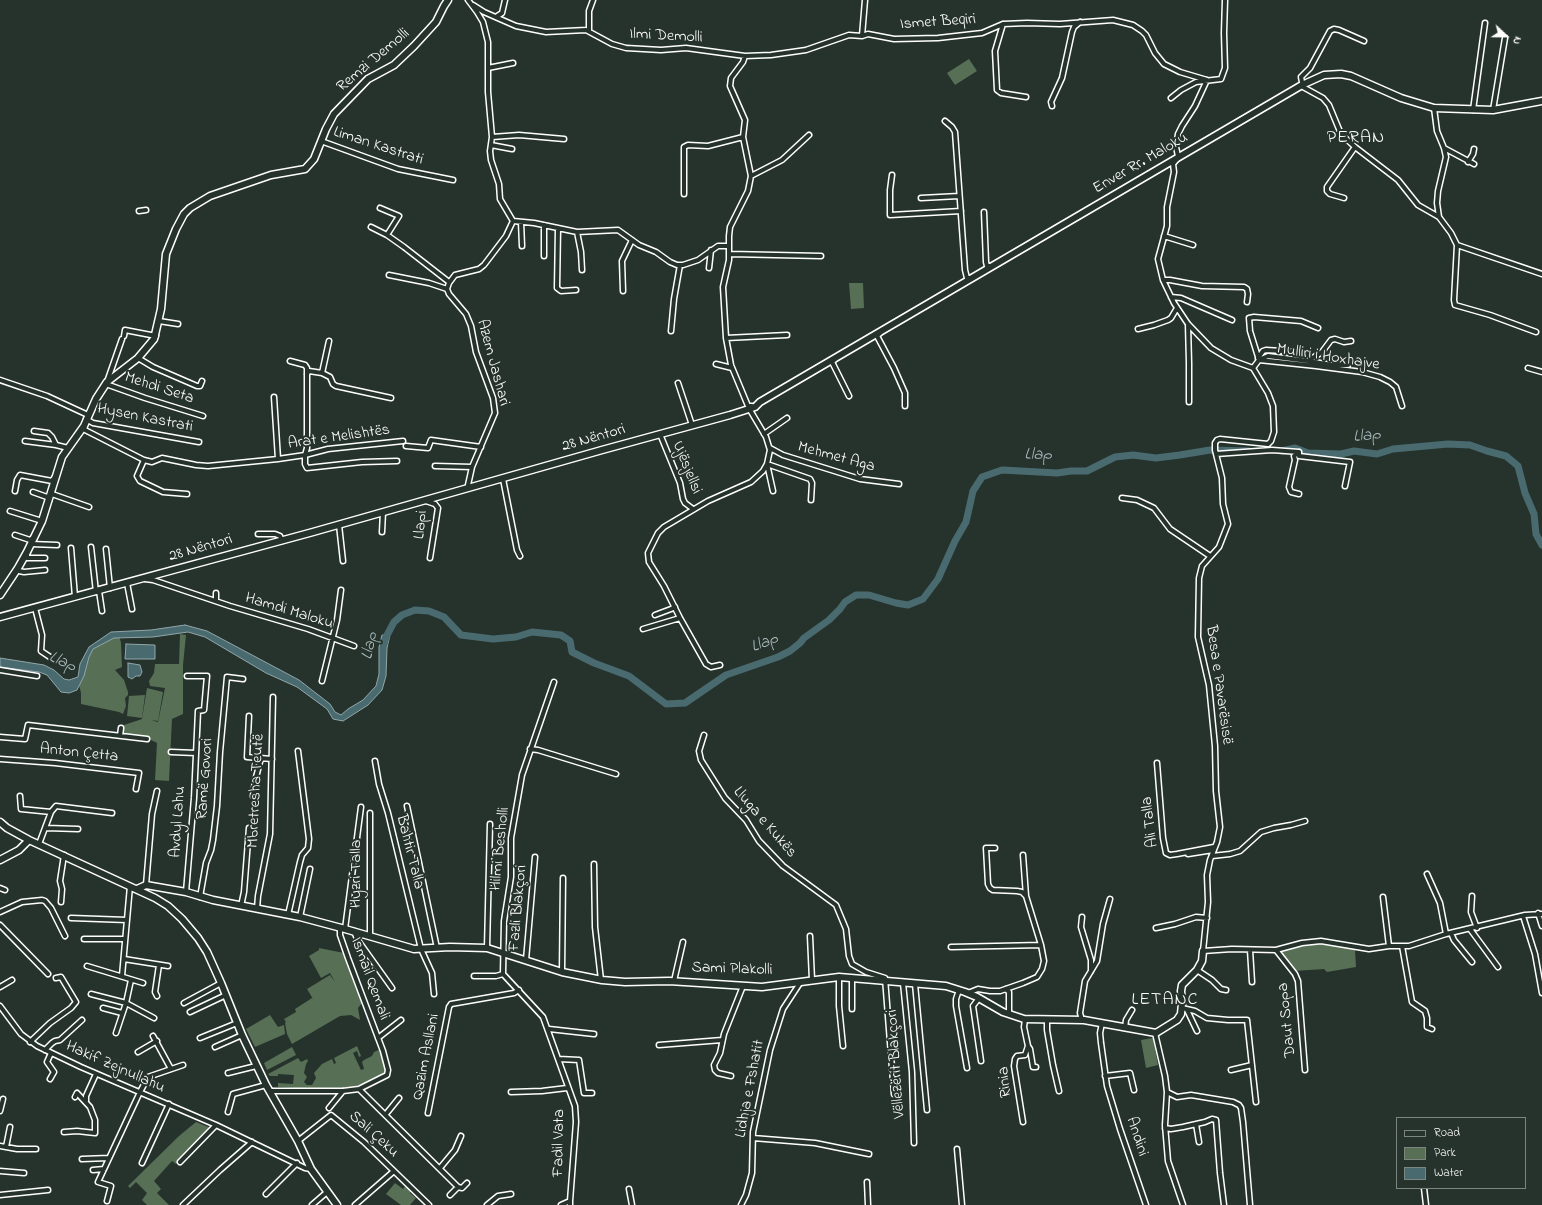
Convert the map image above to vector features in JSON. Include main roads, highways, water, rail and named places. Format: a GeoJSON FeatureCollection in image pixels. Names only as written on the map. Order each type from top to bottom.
{"type":"FeatureCollection","features":[{"type":"Feature","properties":{"kind":"main road","name":"Remzi Demolli"},"geometry":{"type":"LineString","coordinates":[[0,595],[18,568],[42,521],[54,478],[62,457],[86,420],[107,383],[138,358],[152,343],[156,336],[161,309],[166,254],[176,228],[184,214],[190,208],[210,196],[272,175],[305,169],[314,159],[331,119],[347,99],[368,79],[394,65],[414,46],[436,22],[448,0]]}},
{"type":"Feature","properties":{"kind":"main road","name":"Enver Rr. Maloku"},"geometry":{"type":"LineString","coordinates":[[755,407],[760,402],[836,357],[882,332],[1302,85],[1324,75],[1341,74],[1352,76],[1401,98],[1434,108],[1493,110],[1542,101]]}},
{"type":"Feature","properties":{"kind":"main road","name":"28 Nëntori"},"geometry":{"type":"LineString","coordinates":[[0,617],[98,592],[426,501],[755,407]]}},
{"type":"Feature","properties":{"kind":"main road"},"geometry":{"type":"LineString","coordinates":[[0,822],[7,828],[29,840],[137,889],[166,904],[182,919],[205,948],[256,1066],[298,1141],[311,1169],[337,1205]]}},
{"type":"Feature","properties":{"kind":"main road"},"geometry":{"type":"LineString","coordinates":[[1,858],[19,850],[29,840]]}},
{"type":"Feature","properties":{"kind":"main road","name":"Hyzri Talla"},"geometry":{"type":"LineString","coordinates":[[137,889],[146,885],[186,892],[200,897],[343,928],[414,949],[487,948],[503,953]]}},
{"type":"Feature","properties":{"kind":"main road","name":"Sami Plakolli"},"geometry":{"type":"LineString","coordinates":[[503,953],[562,972],[601,980],[625,982],[674,981],[762,987],[839,977],[946,986],[968,993],[1008,1014],[1025,1019],[1082,1020],[1155,1033],[1177,1020],[1185,1009],[1181,991],[1182,985],[1197,970],[1202,961],[1204,947]]}},
{"type":"Feature","properties":{"kind":"water"},"geometry":{"type":"Polygon","coordinates":[[[185,625],[207,631],[299,680],[330,704],[335,712],[341,715],[363,700],[376,686],[379,674],[379,647],[382,635],[390,635],[387,648],[386,676],[382,690],[368,705],[343,721],[333,719],[327,709],[297,687],[266,673],[205,637],[188,632],[153,637],[114,638],[93,649],[89,657],[84,676],[77,690],[69,693],[61,692],[47,675],[39,672],[0,667],[0,658],[44,665],[54,670],[64,679],[69,680],[78,677],[80,664],[89,647],[111,632],[151,630],[185,625]]]}},
{"type":"Feature","properties":{"kind":"water"},"geometry":{"type":"Polygon","coordinates":[[[126,644],[155,645],[155,659],[125,659],[126,644]]]}},
{"type":"Feature","properties":{"kind":"water"},"geometry":{"type":"Polygon","coordinates":[[[128,663],[140,665],[142,672],[140,676],[136,676],[132,679],[128,677],[128,663]]]}},
{"type":"Feature","properties":{"kind":"waterway","name":"Llap"},"geometry":{"type":"LineString","coordinates":[[1282,451],[1295,448],[1308,453],[1341,454],[1354,451],[1377,454],[1393,449],[1448,444],[1470,445],[1506,456],[1518,466],[1525,493],[1534,514],[1536,534],[1542,545]]}},
{"type":"Feature","properties":{"kind":"waterway","name":"Llap"},"geometry":{"type":"LineString","coordinates":[[384,644],[394,622],[402,615],[415,610],[429,611],[444,617],[461,635],[493,639],[516,637],[532,632],[561,635],[570,641],[572,652],[594,663],[629,676],[666,704],[685,703],[726,675],[778,657],[790,651],[804,638],[829,620],[845,602],[856,595],[869,595],[908,605],[923,599],[938,579],[955,541],[966,522],[973,491],[982,477],[1002,470],[1057,473],[1087,471],[1115,457],[1133,455],[1156,458],[1210,450],[1249,451]]}},
{"type":"Feature","properties":{"kind":"district","name":"PERAN"},"geometry":{"type":"Point","coordinates":[1356,139]}},
{"type":"Feature","properties":{"kind":"district","name":"LETANC"},"geometry":{"type":"Point","coordinates":[1165,1001]}}]}
